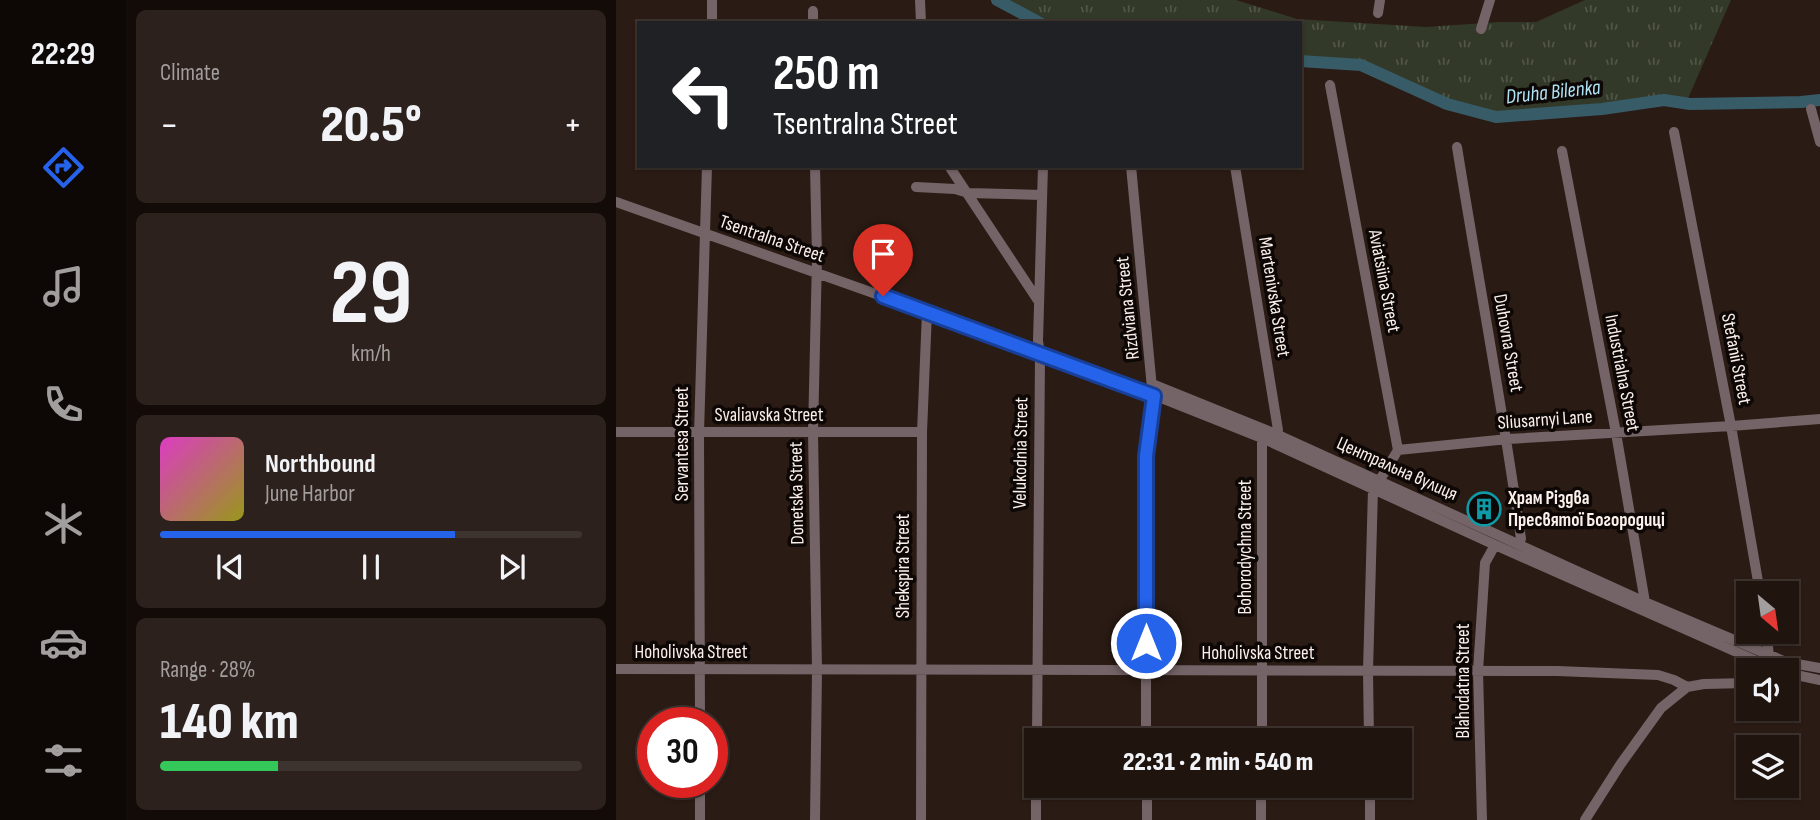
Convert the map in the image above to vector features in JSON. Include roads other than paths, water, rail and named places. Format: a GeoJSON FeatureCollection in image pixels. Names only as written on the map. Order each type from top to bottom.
{"type":"FeatureCollection","features":[{"type":"Feature","properties":{"kind":"street"},"geometry":{"type":"LineString","coordinates":[[712,0],[712,21]]}},
{"type":"Feature","properties":{"kind":"street"},"geometry":{"type":"LineString","coordinates":[[920,0],[921,21]]}},
{"type":"Feature","properties":{"kind":"street"},"geometry":{"type":"LineString","coordinates":[[1378,13],[1380,0]]}},
{"type":"Feature","properties":{"kind":"street"},"geometry":{"type":"LineString","coordinates":[[1481,29],[1490,0]]}},
{"type":"Feature","properties":{"kind":"street"},"geometry":{"type":"LineString","coordinates":[[813,11],[813,21]]}},
{"type":"Feature","properties":{"kind":"street","name":"Aviatsiina Street"},"geometry":{"type":"LineString","coordinates":[[1330,85],[1398,450]]}},
{"type":"Feature","properties":{"kind":"street"},"geometry":{"type":"LineString","coordinates":[[1811,109],[1820,142]]}},
{"type":"Feature","properties":{"kind":"street","name":"Stefanii Street"},"geometry":{"type":"LineString","coordinates":[[1674,132],[1758,581]]}},
{"type":"Feature","properties":{"kind":"street","name":"Duhovna Street"},"geometry":{"type":"LineString","coordinates":[[1457,148],[1508,439],[1521,538],[1518,543]]}},
{"type":"Feature","properties":{"kind":"street","name":"Industrialna Street"},"geometry":{"type":"LineString","coordinates":[[1562,151],[1645,602]]}},
{"type":"Feature","properties":{"kind":"street","name":"Servantesa Street"},"geometry":{"type":"LineString","coordinates":[[700,707],[699,433],[707,168]]}},
{"type":"Feature","properties":{"kind":"street","name":"Donetska Street"},"geometry":{"type":"LineString","coordinates":[[815,168],[815,820]]}},
{"type":"Feature","properties":{"kind":"street"},"geometry":{"type":"LineString","coordinates":[[950,168],[1039,302]]}},
{"type":"Feature","properties":{"kind":"street","name":"Velukodnia Street"},"geometry":{"type":"LineString","coordinates":[[1037,728],[1038,344],[1043,168]]}},
{"type":"Feature","properties":{"kind":"street","name":"Rizdviana Street"},"geometry":{"type":"LineString","coordinates":[[1131,168],[1154,396],[1146,456],[1146,728]]}},
{"type":"Feature","properties":{"kind":"street","name":"Martenivska Street"},"geometry":{"type":"LineString","coordinates":[[1235,168],[1278,430],[1276,433]]}},
{"type":"Feature","properties":{"kind":"street"},"geometry":{"type":"LineString","coordinates":[[916,187],[955,189],[968,193],[1042,195]]}},
{"type":"Feature","properties":{"kind":"street","name":"Tsentralna Street"},"geometry":{"type":"LineString","coordinates":[[616,202],[1154,396]]}},
{"type":"Feature","properties":{"kind":"street","name":"Shekspira Street"},"geometry":{"type":"LineString","coordinates":[[921,820],[922,432],[927,312]]}},
{"type":"Feature","properties":{"kind":"street","name":"Центральна вулиця"},"geometry":{"type":"LineString","coordinates":[[1152,384],[1276,433],[1645,602],[1786,662],[1820,668]]}},
{"type":"Feature","properties":{"kind":"street","name":"Центральна вулиця"},"geometry":{"type":"LineString","coordinates":[[1154,396],[1262,438],[1746,658]]}},
{"type":"Feature","properties":{"kind":"street","name":"Sliusarnyi Lane"},"geometry":{"type":"LineString","coordinates":[[1398,450],[1508,439],[1820,419]]}},
{"type":"Feature","properties":{"kind":"street","name":"Svaliavska Street"},"geometry":{"type":"LineString","coordinates":[[616,432],[922,432]]}},
{"type":"Feature","properties":{"kind":"street","name":"Bohorodychna Street"},"geometry":{"type":"LineString","coordinates":[[1262,438],[1262,728]]}},
{"type":"Feature","properties":{"kind":"street"},"geometry":{"type":"LineString","coordinates":[[1369,728],[1373,489],[1398,450]]}},
{"type":"Feature","properties":{"kind":"street","name":"Blahodatna Street"},"geometry":{"type":"LineString","coordinates":[[1482,820],[1478,671],[1485,563],[1496,545]]}},
{"type":"Feature","properties":{"kind":"street"},"geometry":{"type":"LineString","coordinates":[[1767,644],[1769,658]]}},
{"type":"Feature","properties":{"kind":"street","name":"Hoholivska Street"},"geometry":{"type":"LineString","coordinates":[[616,669],[1557,671],[1658,676],[1687,687]]}},
{"type":"Feature","properties":{"kind":"street"},"geometry":{"type":"LineString","coordinates":[[1799,676],[1819,680]]}},
{"type":"Feature","properties":{"kind":"street"},"geometry":{"type":"LineString","coordinates":[[1799,681],[1819,680]]}},
{"type":"Feature","properties":{"kind":"street"},"geometry":{"type":"LineString","coordinates":[[1585,820],[1661,708],[1676,694],[1687,687],[1736,683]]}},
{"type":"Feature","properties":{"kind":"street"},"geometry":{"type":"LineString","coordinates":[[700,798],[700,820]]}},
{"type":"Feature","properties":{"kind":"street"},"geometry":{"type":"LineString","coordinates":[[1036,798],[1036,820]]}},
{"type":"Feature","properties":{"kind":"street"},"geometry":{"type":"LineString","coordinates":[[1146,798],[1147,820]]}},
{"type":"Feature","properties":{"kind":"street"},"geometry":{"type":"LineString","coordinates":[[1261,798],[1261,820]]}},
{"type":"Feature","properties":{"kind":"street"},"geometry":{"type":"LineString","coordinates":[[1370,798],[1370,820]]}},
{"type":"Feature","properties":{"kind":"waterway","name":"Druha Bilenka"},"geometry":{"type":"LineString","coordinates":[[997,0],[1036,21]]}},
{"type":"Feature","properties":{"kind":"waterway","name":"Druha Bilenka"},"geometry":{"type":"LineString","coordinates":[[1302,61],[1361,65],[1447,104],[1496,117],[1602,109],[1664,100],[1690,104],[1820,100]]}},
{"type":"Feature","properties":{"kind":"place","name":"Храм Різдва Пресвятої Богородиці"},"geometry":{"type":"Point","coordinates":[1484,509]}}]}
